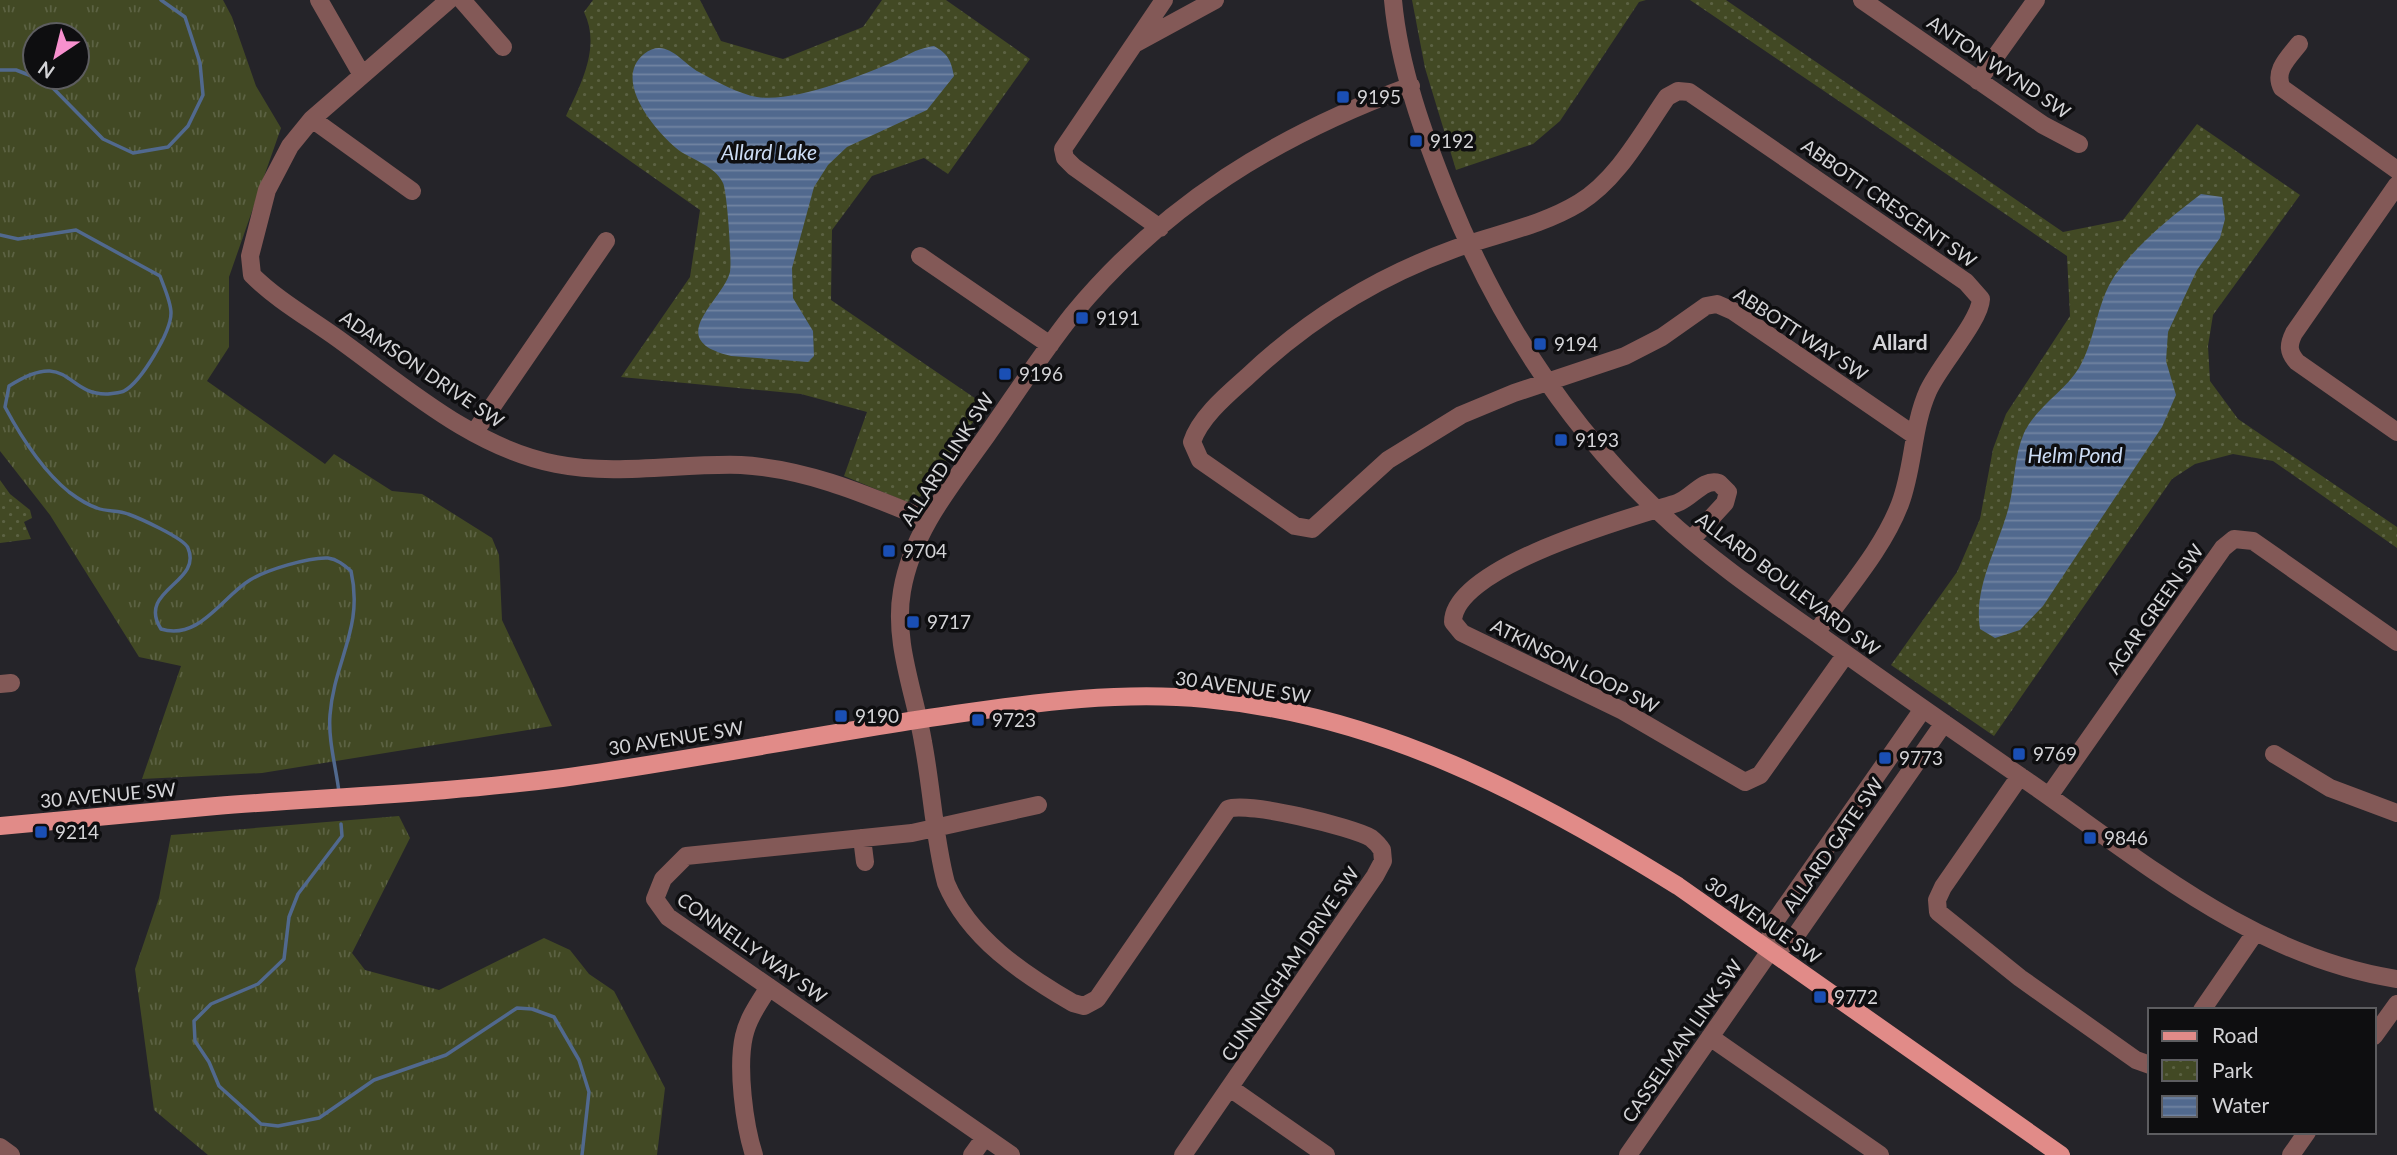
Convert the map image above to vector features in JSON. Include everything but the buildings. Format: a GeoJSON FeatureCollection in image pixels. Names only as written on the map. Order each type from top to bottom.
{"type":"FeatureCollection","features":[{"type":"Feature","properties":{"kind":"main road","name":"30 AVENUE SW"},"geometry":{"type":"LineString","coordinates":[[0,826],[219,806],[384,795],[575,776],[919,719],[1050,701],[1145,696],[1240,703],[1318,718],[1373,733],[1477,774],[1600,839],[1678,886],[2062,1155]]}},
{"type":"Feature","properties":{"kind":"main road","name":"30 AVENUE SW"},"geometry":{"type":"LineString","coordinates":[[0,816],[163,803],[219,806]]}},
{"type":"Feature","properties":{"kind":"street"},"geometry":{"type":"LineString","coordinates":[[319,0],[362,75]]}},
{"type":"Feature","properties":{"kind":"street","name":"ADAMSON DRIVE SW"},"geometry":{"type":"LineString","coordinates":[[449,0],[312,119],[290,146],[267,190],[250,256],[252,275],[474,433],[515,453],[558,465],[738,465],[790,471],[832,481],[928,520]]}},
{"type":"Feature","properties":{"kind":"street"},"geometry":{"type":"LineString","coordinates":[[462,0],[503,47]]}},
{"type":"Feature","properties":{"kind":"street"},"geometry":{"type":"LineString","coordinates":[[1160,228],[1074,167],[1063,153],[1065,141],[1164,0]]}},
{"type":"Feature","properties":{"kind":"street"},"geometry":{"type":"LineString","coordinates":[[1133,44],[1214,0]]}},
{"type":"Feature","properties":{"kind":"street","name":"ALLARD BOULEVARD SW"},"geometry":{"type":"LineString","coordinates":[[1393,0],[1411,86],[1437,169],[1468,245],[1505,315],[1548,382],[1597,447],[1656,509],[1691,540],[1816,633],[2190,895],[2255,933],[2333,965],[2397,979]]}},
{"type":"Feature","properties":{"kind":"street","name":"ANTON WYND SW"},"geometry":{"type":"LineString","coordinates":[[1862,0],[2043,125],[2079,144]]}},
{"type":"Feature","properties":{"kind":"street"},"geometry":{"type":"LineString","coordinates":[[1978,81],[2036,0]]}},
{"type":"Feature","properties":{"kind":"street"},"geometry":{"type":"LineString","coordinates":[[2299,44],[2280,71],[2278,80],[2282,89],[2397,170]]}},
{"type":"Feature","properties":{"kind":"street","name":"ALLARD LINK SW"},"geometry":{"type":"LineString","coordinates":[[919,719],[901,640],[899,610],[905,576],[928,520],[1050,345],[1099,286],[1160,228],[1218,183],[1280,143],[1335,115],[1411,86]]}},
{"type":"Feature","properties":{"kind":"street","name":"ABBOTT CRESCENT SW"},"geometry":{"type":"LineString","coordinates":[[1548,382],[1477,408],[1424,435],[1370,474],[1312,529],[1295,526],[1196,455],[1192,442],[1200,426],[1239,385],[1293,337],[1376,285],[1468,245],[1535,223],[1581,202],[1615,170],[1667,97],[1678,91],[1689,92],[1976,291],[1981,299],[1979,309],[1934,378],[1914,435],[1905,489],[1895,517],[1816,633]]}},
{"type":"Feature","properties":{"kind":"street"},"geometry":{"type":"LineString","coordinates":[[312,119],[412,191]]}},
{"type":"Feature","properties":{"kind":"street"},"geometry":{"type":"LineString","coordinates":[[2397,185],[2294,333],[2289,345],[2289,352],[2297,362],[2397,432]]}},
{"type":"Feature","properties":{"kind":"street"},"geometry":{"type":"LineString","coordinates":[[474,433],[606,241]]}},
{"type":"Feature","properties":{"kind":"street"},"geometry":{"type":"LineString","coordinates":[[920,256],[1050,345]]}},
{"type":"Feature","properties":{"kind":"street","name":"ABBOTT WAY SW"},"geometry":{"type":"LineString","coordinates":[[1548,382],[1625,356],[1662,337],[1706,306],[1717,304],[1728,307],[1914,435]]}},
{"type":"Feature","properties":{"kind":"street"},"geometry":{"type":"LineString","coordinates":[[1656,509],[1687,499],[1708,482],[1724,486],[1728,492],[1725,503],[1691,540]]}},
{"type":"Feature","properties":{"kind":"street","name":"ATKINSON LOOP SW"},"geometry":{"type":"LineString","coordinates":[[1656,509],[1525,555],[1466,596],[1455,609],[1454,622],[1462,633],[1614,706],[1745,782],[1760,775],[1846,654]]}},
{"type":"Feature","properties":{"kind":"street","name":"AGAR GREEN SW"},"geometry":{"type":"LineString","coordinates":[[2049,796],[2223,548],[2234,539],[2253,541],[2397,642]]}},
{"type":"Feature","properties":{"kind":"street","name":"ALLARD GATE SW"},"geometry":{"type":"LineString","coordinates":[[1923,709],[1771,927],[1770,951],[1791,941],[1944,723]]}},
{"type":"Feature","properties":{"kind":"street","name":"CUNNINGHAM DRIVE SW"},"geometry":{"type":"LineString","coordinates":[[919,719],[946,883],[956,905],[974,929],[993,947],[1066,999],[1084,1006],[1097,999],[1228,809],[1245,806],[1270,810],[1375,841],[1384,856],[1380,869],[1183,1155]]}},
{"type":"Feature","properties":{"kind":"street"},"geometry":{"type":"LineString","coordinates":[[2274,754],[2318,782],[2397,813]]}},
{"type":"Feature","properties":{"kind":"street"},"geometry":{"type":"LineString","coordinates":[[2020,776],[1943,887],[1937,900],[1938,912],[2020,978],[2136,1060],[2148,1064]]}},
{"type":"Feature","properties":{"kind":"street"},"geometry":{"type":"LineString","coordinates":[[937,827],[1038,805]]}},
{"type":"Feature","properties":{"kind":"street","name":"CONNELLY WAY SW"},"geometry":{"type":"LineString","coordinates":[[937,827],[912,833],[686,856],[677,862],[658,887],[655,898],[661,911],[1011,1155]]}},
{"type":"Feature","properties":{"kind":"street"},"geometry":{"type":"LineString","coordinates":[[862,838],[865,862]]}},
{"type":"Feature","properties":{"kind":"street"},"geometry":{"type":"LineString","coordinates":[[2203,1008],[2255,933]]}},
{"type":"Feature","properties":{"kind":"street","name":"CASSELMAN LINK SW"},"geometry":{"type":"LineString","coordinates":[[1628,1155],[1770,951]]}},
{"type":"Feature","properties":{"kind":"street"},"geometry":{"type":"LineString","coordinates":[[754,1155],[746,1124],[743,1039],[752,1013],[769,987]]}},
{"type":"Feature","properties":{"kind":"street"},"geometry":{"type":"LineString","coordinates":[[2376,1033],[2397,1004]]}},
{"type":"Feature","properties":{"kind":"street"},"geometry":{"type":"LineString","coordinates":[[1710,1037],[1880,1155]]}},
{"type":"Feature","properties":{"kind":"street"},"geometry":{"type":"LineString","coordinates":[[1230,1088],[1326,1155]]}},
{"type":"Feature","properties":{"kind":"street"},"geometry":{"type":"LineString","coordinates":[[2291,1155],[2305,1134]]}},
{"type":"Feature","properties":{"kind":"street"},"geometry":{"type":"LineString","coordinates":[[972,1155],[985,1137]]}},
{"type":"Feature","properties":{"kind":"street"},"geometry":{"type":"LineString","coordinates":[[0,1147],[11,1155]]}},
{"type":"Feature","properties":{"kind":"green space"},"geometry":{"type":"Polygon","coordinates":[[[0,0],[223,0],[232,17],[256,86],[281,128],[229,277],[229,347],[207,381],[325,464],[334,454],[392,491],[422,494],[492,538],[499,555],[502,620],[552,726],[262,773],[142,779],[181,666],[139,657],[50,515],[0,451],[0,0]]]}},
{"type":"Feature","properties":{"kind":"green space"},"geometry":{"type":"Polygon","coordinates":[[[593,0],[700,0],[721,41],[783,59],[863,27],[882,0],[946,0],[1030,59],[948,174],[924,158],[872,176],[832,230],[831,300],[985,405],[921,496],[907,502],[844,476],[867,412],[801,394],[621,377],[690,277],[700,210],[566,116],[587,65],[590,39],[584,12],[593,0]]]}},
{"type":"Feature","properties":{"kind":"green space"},"geometry":{"type":"Polygon","coordinates":[[[1412,0],[1646,0],[1639,2],[1560,121],[1533,144],[1456,170],[1425,68],[1412,0]]]}},
{"type":"Feature","properties":{"kind":"green space"},"geometry":{"type":"Polygon","coordinates":[[[1690,0],[1726,0],[2063,232],[2123,220],[2197,124],[2300,195],[2213,315],[2208,346],[2210,381],[2238,419],[2397,527],[2397,548],[2273,461],[2233,454],[2195,464],[2172,479],[1994,736],[1891,665],[1957,572],[1980,519],[1993,449],[2006,414],[2070,316],[2067,256],[1690,0]]]}},
{"type":"Feature","properties":{"kind":"green space"},"geometry":{"type":"Polygon","coordinates":[[[0,480],[10,494],[30,510],[32,518],[24,522],[31,539],[0,543],[0,480]]]}},
{"type":"Feature","properties":{"kind":"green space"},"geometry":{"type":"Polygon","coordinates":[[[399,816],[410,838],[352,953],[365,970],[439,990],[544,938],[570,950],[589,974],[614,991],[665,1088],[657,1155],[208,1155],[154,1110],[135,969],[159,898],[171,835],[399,816]]]}},
{"type":"Feature","properties":{"kind":"water","name":"Allard Lake"},"geometry":{"type":"Polygon","coordinates":[[[934,46],[948,58],[954,76],[927,110],[847,147],[828,165],[814,187],[792,268],[793,298],[813,331],[814,356],[808,362],[731,356],[711,349],[701,340],[698,330],[730,272],[725,189],[714,171],[676,148],[648,117],[635,90],[635,65],[652,49],[667,49],[699,72],[727,87],[757,97],[772,98],[808,92],[846,81],[918,50],[934,46]]]}},
{"type":"Feature","properties":{"kind":"water","name":"Helm Pond"},"geometry":{"type":"Polygon","coordinates":[[[2201,194],[2222,197],[2225,219],[2220,238],[2197,270],[2168,332],[2166,361],[2176,395],[2162,427],[2043,606],[2020,630],[1995,638],[1980,629],[1980,597],[2005,521],[2024,433],[2036,415],[2079,368],[2090,344],[2101,305],[2119,270],[2147,239],[2201,194]]]}},
{"type":"Feature","properties":{"kind":"waterway"},"geometry":{"type":"LineString","coordinates":[[0,70],[16,70],[47,82],[103,139],[133,153],[168,147],[188,126],[203,95],[200,63],[185,17],[161,0]]}},
{"type":"Feature","properties":{"kind":"waterway"},"geometry":{"type":"LineString","coordinates":[[0,235],[18,239],[76,230],[160,276],[170,304],[170,321],[154,356],[131,386],[119,393],[94,393],[56,372],[44,371],[29,375],[9,386],[5,407],[33,452],[69,492],[94,507],[124,513],[151,524],[178,539],[188,548],[190,560],[187,570],[157,605],[156,616],[161,629],[187,629],[209,615],[250,580],[288,565],[328,558],[351,571],[354,610],[330,715],[331,744],[339,792]]}},
{"type":"Feature","properties":{"kind":"waterway"},"geometry":{"type":"LineString","coordinates":[[341,824],[342,836],[298,894],[289,917],[284,959],[258,984],[211,1004],[194,1021],[195,1041],[209,1062],[219,1086],[261,1124],[278,1126],[319,1118],[374,1080],[446,1055],[517,1008],[532,1009],[554,1017],[579,1060],[589,1092],[582,1155]]}},
{"type":"Feature","properties":{"kind":"place","name":"9195"},"geometry":{"type":"Point","coordinates":[1343,97]}},
{"type":"Feature","properties":{"kind":"place","name":"9192"},"geometry":{"type":"Point","coordinates":[1416,141]}},
{"type":"Feature","properties":{"kind":"place","name":"9191"},"geometry":{"type":"Point","coordinates":[1082,318]}},
{"type":"Feature","properties":{"kind":"place","name":"9194"},"geometry":{"type":"Point","coordinates":[1540,344]}},
{"type":"Feature","properties":{"kind":"place","name":"9196"},"geometry":{"type":"Point","coordinates":[1005,374]}},
{"type":"Feature","properties":{"kind":"place","name":"9193"},"geometry":{"type":"Point","coordinates":[1561,440]}},
{"type":"Feature","properties":{"kind":"place","name":"9704"},"geometry":{"type":"Point","coordinates":[889,551]}},
{"type":"Feature","properties":{"kind":"place","name":"9717"},"geometry":{"type":"Point","coordinates":[913,622]}},
{"type":"Feature","properties":{"kind":"place","name":"9190"},"geometry":{"type":"Point","coordinates":[841,716]}},
{"type":"Feature","properties":{"kind":"place","name":"9723"},"geometry":{"type":"Point","coordinates":[978,720]}},
{"type":"Feature","properties":{"kind":"place","name":"9769"},"geometry":{"type":"Point","coordinates":[2019,754]}},
{"type":"Feature","properties":{"kind":"place","name":"9773"},"geometry":{"type":"Point","coordinates":[1885,758]}},
{"type":"Feature","properties":{"kind":"place","name":"9214"},"geometry":{"type":"Point","coordinates":[41,832]}},
{"type":"Feature","properties":{"kind":"place","name":"9846"},"geometry":{"type":"Point","coordinates":[2090,838]}},
{"type":"Feature","properties":{"kind":"place","name":"9772"},"geometry":{"type":"Point","coordinates":[1820,997]}},
{"type":"Feature","properties":{"kind":"district","name":"Allard"},"geometry":{"type":"Point","coordinates":[1900,343]}}]}
